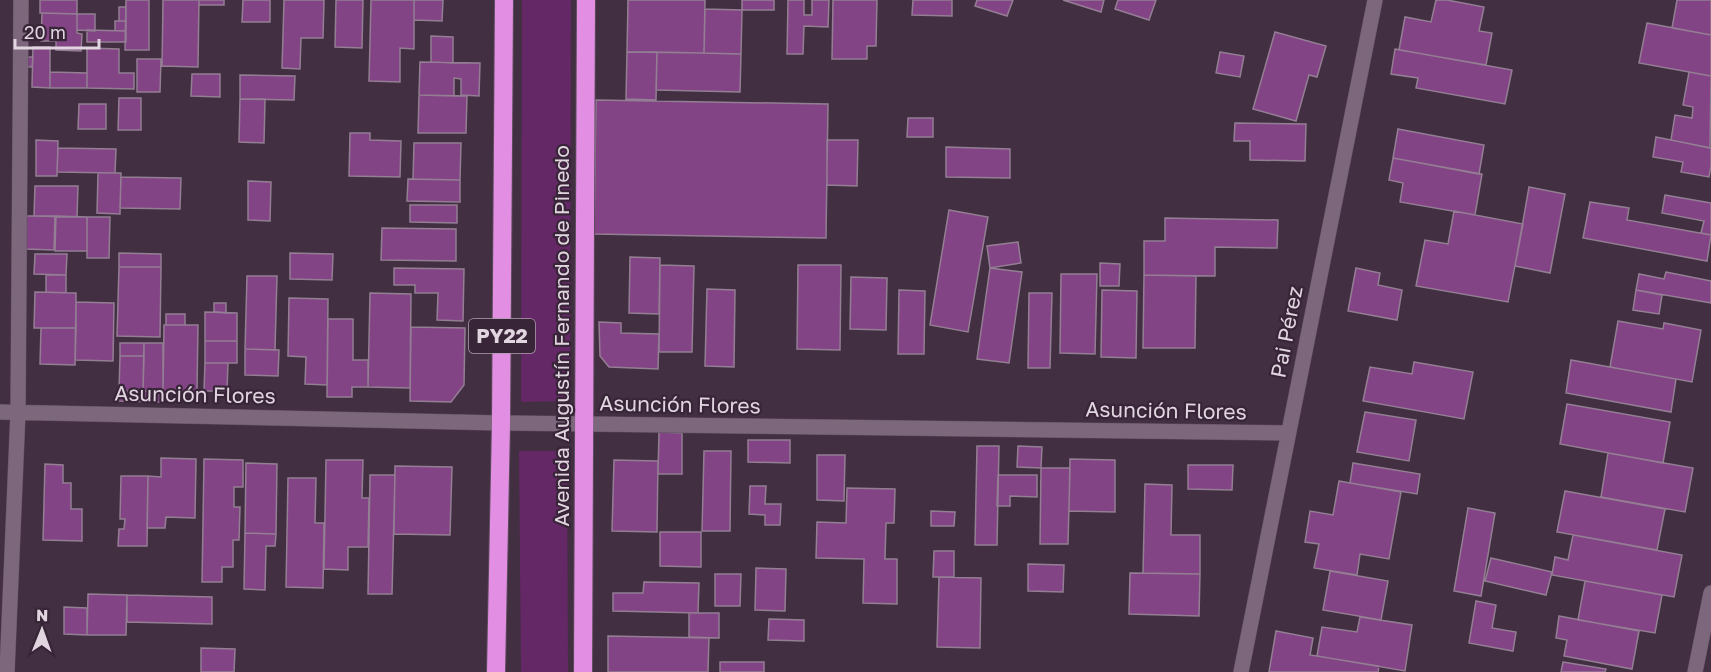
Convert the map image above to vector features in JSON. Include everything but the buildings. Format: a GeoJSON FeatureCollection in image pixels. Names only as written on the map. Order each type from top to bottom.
{"type":"FeatureCollection","features":[{"type":"Feature","properties":{"kind":"highway","name":"PY22"},"geometry":{"type":"LineString","coordinates":[[496,672],[501,423],[504,0]]}},
{"type":"Feature","properties":{"kind":"highway","name":"Avenida Augustín Fernando de Pinedo"},"geometry":{"type":"LineString","coordinates":[[583,672],[586,0]]}},
{"type":"Feature","properties":{"kind":"street"},"geometry":{"type":"LineString","coordinates":[[7,672],[18,412],[21,0]]}},
{"type":"Feature","properties":{"kind":"street","name":"Pai Pérez"},"geometry":{"type":"LineString","coordinates":[[1241,672],[1375,0]]}},
{"type":"Feature","properties":{"kind":"street","name":"Asunción Flores"},"geometry":{"type":"LineString","coordinates":[[0,412],[501,423],[1288,433]]}},
{"type":"Feature","properties":{"kind":"street"},"geometry":{"type":"LineString","coordinates":[[1695,672],[1711,593]]}},
{"type":"Feature","properties":{"kind":"shaded area"},"geometry":{"type":"Polygon","coordinates":[[[522,0],[571,0],[570,401],[521,402],[522,0]]]}},
{"type":"Feature","properties":{"kind":"shaded area"},"geometry":{"type":"Polygon","coordinates":[[[519,451],[567,451],[568,672],[521,672],[519,451]]]}}]}
